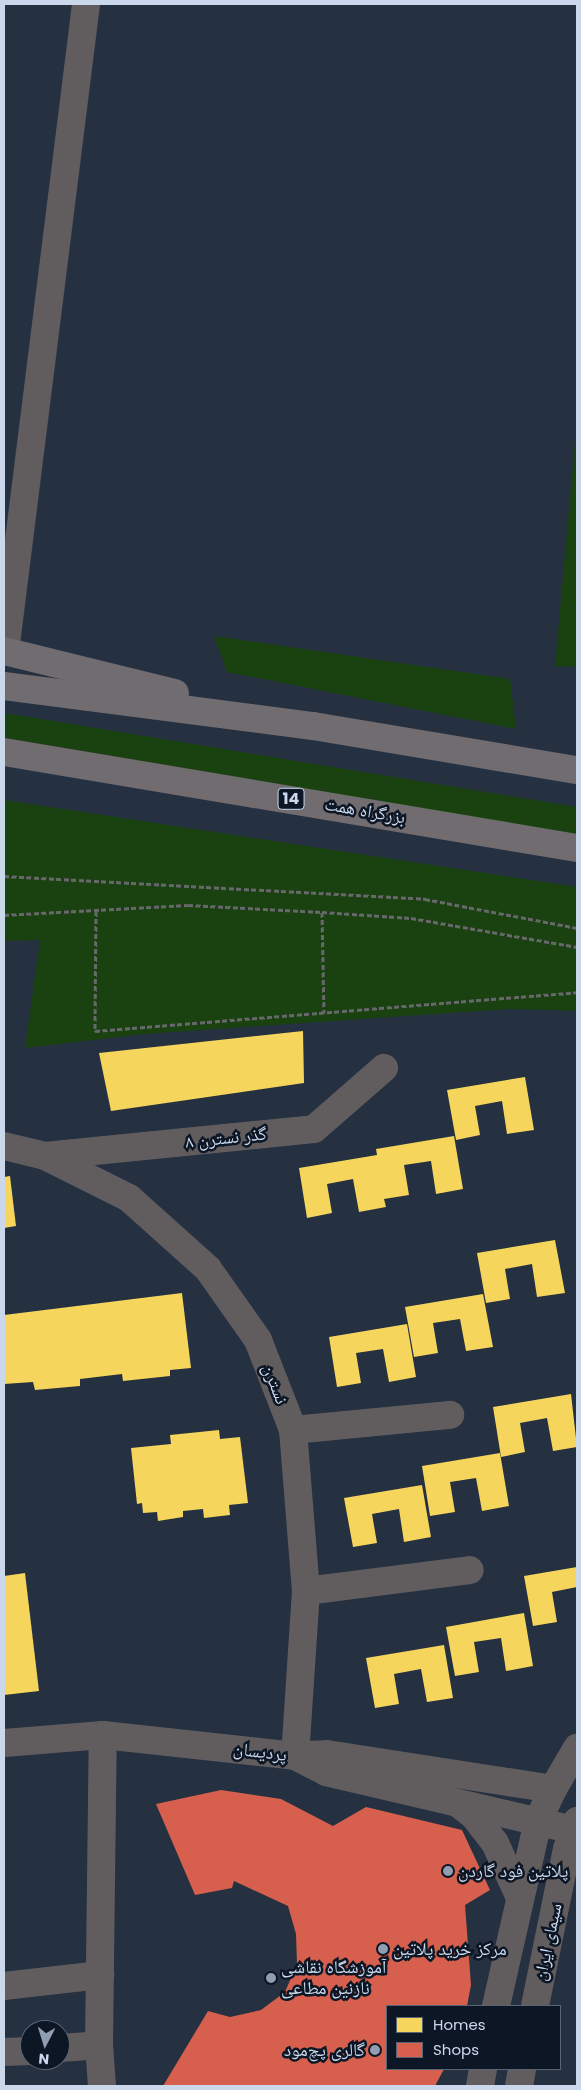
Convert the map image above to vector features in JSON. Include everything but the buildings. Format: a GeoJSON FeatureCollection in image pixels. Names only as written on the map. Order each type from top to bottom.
{"type":"FeatureCollection","features":[{"type":"Feature","properties":{"kind":"highway"},"geometry":{"type":"LineString","coordinates":[[4,652],[313,726]]}},
{"type":"Feature","properties":{"kind":"highway"},"geometry":{"type":"LineString","coordinates":[[4,686],[313,726],[577,770]]}},
{"type":"Feature","properties":{"kind":"highway","name":"بزرگراه همت"},"geometry":{"type":"LineString","coordinates":[[4,752],[577,848]]}},
{"type":"Feature","properties":{"kind":"street"},"geometry":{"type":"LineString","coordinates":[[4,652],[10,560],[86,4]]}},
{"type":"Feature","properties":{"kind":"street","name":"گذر نسترن ۸"},"geometry":{"type":"LineString","coordinates":[[45,1156],[314,1130],[384,1068]]}},
{"type":"Feature","properties":{"kind":"street","name":"نسترن"},"geometry":{"type":"LineString","coordinates":[[4,1146],[45,1156],[129,1198],[208,1268],[258,1340],[293,1430],[306,1591],[295,1756]]}},
{"type":"Feature","properties":{"kind":"street"},"geometry":{"type":"LineString","coordinates":[[293,1430],[450,1415]]}},
{"type":"Feature","properties":{"kind":"street"},"geometry":{"type":"LineString","coordinates":[[306,1591],[470,1570]]}},
{"type":"Feature","properties":{"kind":"street"},"geometry":{"type":"LineString","coordinates":[[102,1735],[99,2046],[102,2086]]}},
{"type":"Feature","properties":{"kind":"street","name":"پردیسان"},"geometry":{"type":"LineString","coordinates":[[4,1743],[102,1735],[295,1756],[326,1772],[460,1805],[538,1821],[576,1826]]}},
{"type":"Feature","properties":{"kind":"street"},"geometry":{"type":"LineString","coordinates":[[496,2005],[519,1896],[538,1821],[553,1789],[577,1748]]}},
{"type":"Feature","properties":{"kind":"street"},"geometry":{"type":"LineString","coordinates":[[295,1756],[327,1754],[553,1789]]}},
{"type":"Feature","properties":{"kind":"street"},"geometry":{"type":"LineString","coordinates":[[460,1805],[479,1822],[495,1843],[519,1896]]}},
{"type":"Feature","properties":{"kind":"street","name":"سیمای ایران"},"geometry":{"type":"LineString","coordinates":[[535,2005],[568,1892],[576,1826]]}},
{"type":"Feature","properties":{"kind":"street"},"geometry":{"type":"LineString","coordinates":[[4,1986],[100,1975]]}},
{"type":"Feature","properties":{"kind":"street"},"geometry":{"type":"LineString","coordinates":[[70,2047],[99,2046]]}},
{"type":"Feature","properties":{"kind":"street"},"geometry":{"type":"LineString","coordinates":[[4,2052],[20,2051]]}},
{"type":"Feature","properties":{"kind":"street"},"geometry":{"type":"LineString","coordinates":[[480,2086],[484,2070]]}},
{"type":"Feature","properties":{"kind":"street"},"geometry":{"type":"LineString","coordinates":[[519,2086],[522,2070]]}},
{"type":"Feature","properties":{"kind":"path"},"geometry":{"type":"LineString","coordinates":[[4,876],[425,899],[577,928]]}},
{"type":"Feature","properties":{"kind":"path"},"geometry":{"type":"LineString","coordinates":[[4,915],[188,905],[322,912],[412,918],[577,947]]}},
{"type":"Feature","properties":{"kind":"path"},"geometry":{"type":"LineString","coordinates":[[96,911],[95,1031],[577,992]]}},
{"type":"Feature","properties":{"kind":"path"},"geometry":{"type":"LineString","coordinates":[[322,912],[324,1013]]}},
{"type":"Feature","properties":{"kind":"green space"},"geometry":{"type":"Polygon","coordinates":[[[577,420],[577,667],[555,666],[577,420]]]}},
{"type":"Feature","properties":{"kind":"green space"},"geometry":{"type":"Polygon","coordinates":[[[214,636],[510,679],[516,729],[227,672],[214,636]]]}},
{"type":"Feature","properties":{"kind":"green space"},"geometry":{"type":"Polygon","coordinates":[[[4,713],[577,807],[577,834],[4,740],[4,713]]]}},
{"type":"Feature","properties":{"kind":"green space"},"geometry":{"type":"Polygon","coordinates":[[[4,800],[577,887],[577,1011],[511,1009],[376,1018],[144,1034],[25,1048],[40,940],[4,941],[4,800]]]}},
{"type":"Feature","properties":{"kind":"place","name":"پلاتین فود گاردن"},"geometry":{"type":"Point","coordinates":[448,1871]}},
{"type":"Feature","properties":{"kind":"place","name":"مرکز خرید پلاتین"},"geometry":{"type":"Point","coordinates":[383,1949]}},
{"type":"Feature","properties":{"kind":"place","name":"آموزشگاه نقاشی نازنین مطاعی"},"geometry":{"type":"Point","coordinates":[271,1978]}},
{"type":"Feature","properties":{"kind":"place","name":"گالری پچ‌مود"},"geometry":{"type":"Point","coordinates":[375,2050]}}]}
